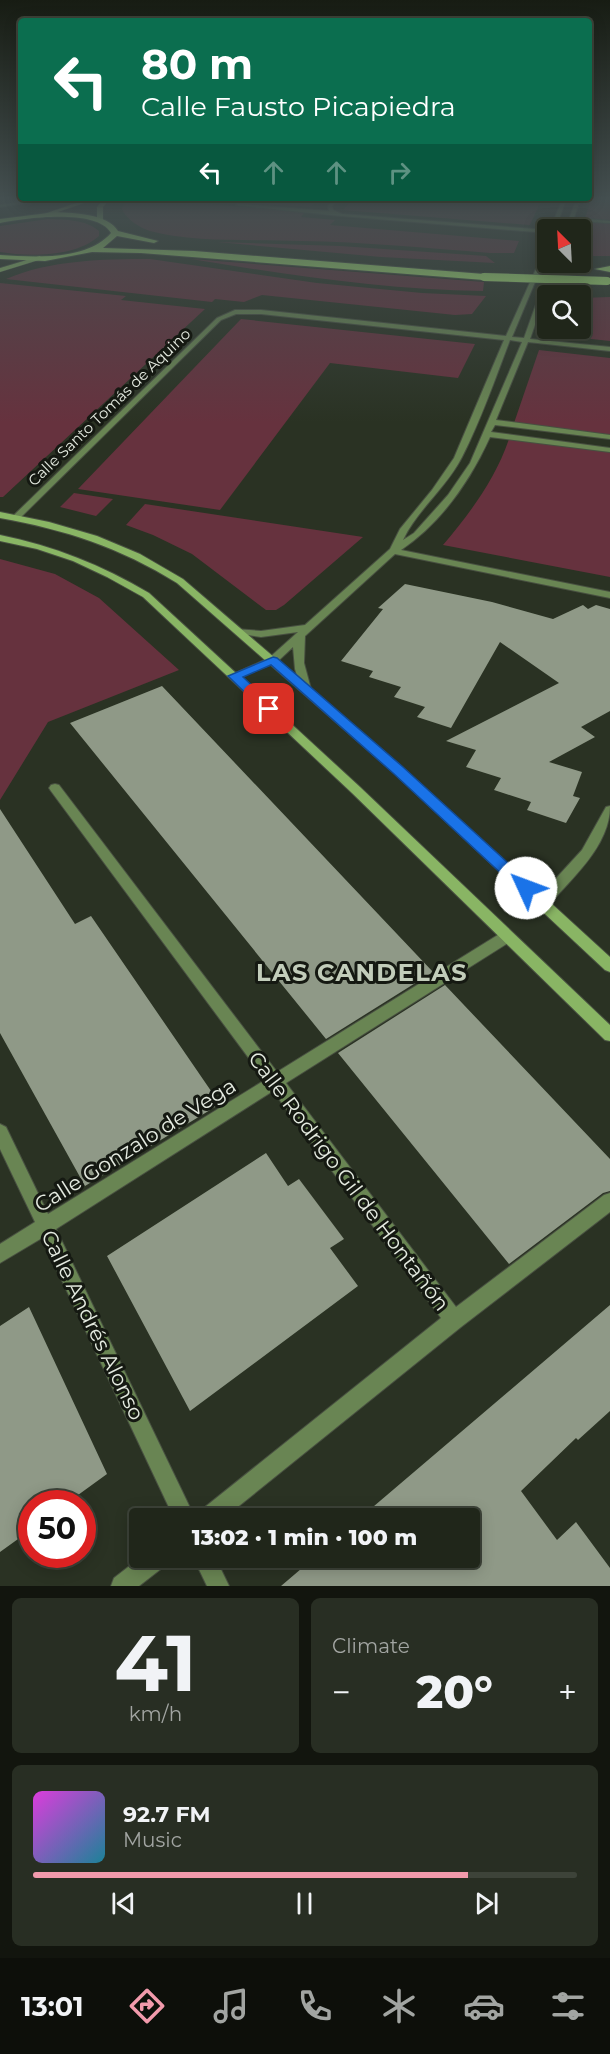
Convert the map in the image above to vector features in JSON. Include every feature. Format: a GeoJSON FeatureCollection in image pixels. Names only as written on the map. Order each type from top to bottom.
{"type":"FeatureCollection","features":[{"type":"Feature","properties":{"kind":"highway"},"geometry":{"type":"LineString","coordinates":[[435,274],[608,281]]}},
{"type":"Feature","properties":{"kind":"main road"},"geometry":{"type":"LineString","coordinates":[[0,515],[69,528],[106,540],[151,562],[180,581],[306,689],[610,966]]}},
{"type":"Feature","properties":{"kind":"main road"},"geometry":{"type":"LineString","coordinates":[[0,538],[37,545],[77,557],[109,572],[146,595],[356,790],[610,1035]]}},
{"type":"Feature","properties":{"kind":"street"},"geometry":{"type":"LineString","coordinates":[[393,551],[403,531],[435,492],[458,458],[535,274]]}},
{"type":"Feature","properties":{"kind":"street"},"geometry":{"type":"LineString","coordinates":[[234,676],[273,660],[393,551],[417,535],[451,497],[474,463],[487,434],[526,340],[550,274]]}},
{"type":"Feature","properties":{"kind":"street","name":"Calle Santo Tomás de Aquino"},"geometry":{"type":"LineString","coordinates":[[15,518],[219,319],[235,312],[261,312],[610,349]]}},
{"type":"Feature","properties":{"kind":"street"},"geometry":{"type":"LineString","coordinates":[[492,422],[610,436]]}},
{"type":"Feature","properties":{"kind":"street"},"geometry":{"type":"LineString","coordinates":[[487,434],[610,450]]}},
{"type":"Feature","properties":{"kind":"street"},"geometry":{"type":"LineString","coordinates":[[393,551],[610,595]]}},
{"type":"Feature","properties":{"kind":"street"},"geometry":{"type":"LineString","coordinates":[[239,631],[261,634],[304,632]]}},
{"type":"Feature","properties":{"kind":"street"},"geometry":{"type":"LineString","coordinates":[[304,632],[297,651],[299,669],[306,689]]}},
{"type":"Feature","properties":{"kind":"street","name":"Calle Rodrigo Gil de Hontañón"},"geometry":{"type":"LineString","coordinates":[[56,788],[454,1320],[219,1508]]}},
{"type":"Feature","properties":{"kind":"street"},"geometry":{"type":"LineString","coordinates":[[542,903],[587,853],[610,810]]}},
{"type":"Feature","properties":{"kind":"street","name":"Calle Gonzalo de Vega"},"geometry":{"type":"LineString","coordinates":[[0,1254],[506,936]]}},
{"type":"Feature","properties":{"kind":"street","name":"Calle Andrés Alonso"},"geometry":{"type":"LineString","coordinates":[[0,1132],[180,1508]]}},
{"type":"Feature","properties":{"kind":"street"},"geometry":{"type":"LineString","coordinates":[[454,1320],[610,1201]]}},
{"type":"Feature","properties":{"kind":"street"},"geometry":{"type":"LineString","coordinates":[[122,1586],[144,1568]]}},
{"type":"Feature","properties":{"kind":"street"},"geometry":{"type":"LineString","coordinates":[[209,1568],[218,1586]]}},
{"type":"Feature","properties":{"kind":"shaded area"},"geometry":{"type":"Polygon","coordinates":[[[20,274],[254,274],[317,283],[422,293],[486,296],[472,314],[455,315],[262,295],[244,302],[215,299],[212,302],[6,279],[20,274]]]}},
{"type":"Feature","properties":{"kind":"shaded area"},"geometry":{"type":"Polygon","coordinates":[[[287,274],[382,274],[484,282],[483,291],[446,290],[373,285],[287,274]]]}},
{"type":"Feature","properties":{"kind":"shaded area"},"geometry":{"type":"Polygon","coordinates":[[[0,283],[126,296],[121,300],[205,309],[3,497],[0,497],[0,283]]]}},
{"type":"Feature","properties":{"kind":"shaded area"},"geometry":{"type":"Polygon","coordinates":[[[610,297],[610,341],[591,339],[591,298],[610,297]]]}},
{"type":"Feature","properties":{"kind":"shaded area"},"geometry":{"type":"Polygon","coordinates":[[[241,319],[475,344],[458,378],[330,363],[220,510],[78,489],[241,319]]]}},
{"type":"Feature","properties":{"kind":"shaded area"},"geometry":{"type":"Polygon","coordinates":[[[539,350],[610,358],[610,435],[514,423],[539,350]]]}},
{"type":"Feature","properties":{"kind":"shaded area"},"geometry":{"type":"Polygon","coordinates":[[[509,439],[610,452],[610,577],[443,545],[481,495],[497,468],[509,439]]]}},
{"type":"Feature","properties":{"kind":"shaded area"},"geometry":{"type":"Polygon","coordinates":[[[74,493],[113,499],[96,516],[60,507],[74,493]]]}},
{"type":"Feature","properties":{"kind":"shaded area"},"geometry":{"type":"Polygon","coordinates":[[[145,504],[363,537],[284,605],[276,610],[266,610],[192,554],[126,525],[145,504]]]}},
{"type":"Feature","properties":{"kind":"shaded area"},"geometry":{"type":"Polygon","coordinates":[[[0,559],[55,574],[99,598],[179,670],[48,722],[0,800],[0,559]]]}},
{"type":"Feature","properties":{"kind":"building"},"geometry":{"type":"Polygon","coordinates":[[[405,584],[492,602],[553,619],[583,605],[588,609],[596,605],[610,609],[610,711],[581,727],[595,737],[549,762],[582,772],[573,796],[580,798],[566,823],[527,810],[531,802],[494,790],[501,778],[466,767],[476,750],[446,741],[559,683],[500,642],[451,728],[417,717],[425,707],[394,697],[401,687],[369,677],[373,671],[341,661],[383,609],[378,608],[405,584]]]}},
{"type":"Feature","properties":{"kind":"building"},"geometry":{"type":"Polygon","coordinates":[[[162,686],[433,972],[326,1039],[70,723],[162,686]]]}},
{"type":"Feature","properties":{"kind":"building"},"geometry":{"type":"Polygon","coordinates":[[[0,809],[75,924],[91,916],[220,1104],[85,1186],[0,1033],[0,809]]]}},
{"type":"Feature","properties":{"kind":"building"},"geometry":{"type":"Polygon","coordinates":[[[445,985],[610,1159],[610,1191],[603,1193],[509,1264],[338,1053],[445,985]]]}},
{"type":"Feature","properties":{"kind":"building"},"geometry":{"type":"Polygon","coordinates":[[[266,1153],[288,1186],[299,1179],[344,1239],[330,1248],[358,1286],[190,1411],[107,1256],[266,1153]]]}},
{"type":"Feature","properties":{"kind":"building"},"geometry":{"type":"Polygon","coordinates":[[[610,1305],[610,1411],[578,1440],[576,1438],[521,1491],[557,1540],[576,1522],[610,1568],[610,1586],[281,1586],[302,1568],[480,1568],[480,1508],[372,1508],[610,1305]]]}},
{"type":"Feature","properties":{"kind":"building"},"geometry":{"type":"Polygon","coordinates":[[[29,1307],[107,1474],[85,1490],[18,1490],[18,1539],[0,1552],[0,1326],[29,1307]]]}},
{"type":"Feature","properties":{"kind":"district","name":"LAS CANDELAS"},"geometry":{"type":"Point","coordinates":[362,972]}},
{"type":"Feature","properties":{"kind":"route"},"geometry":{"type":"LineString","coordinates":[[269,709],[234,676],[273,660],[398,770],[526,888]]}}]}
